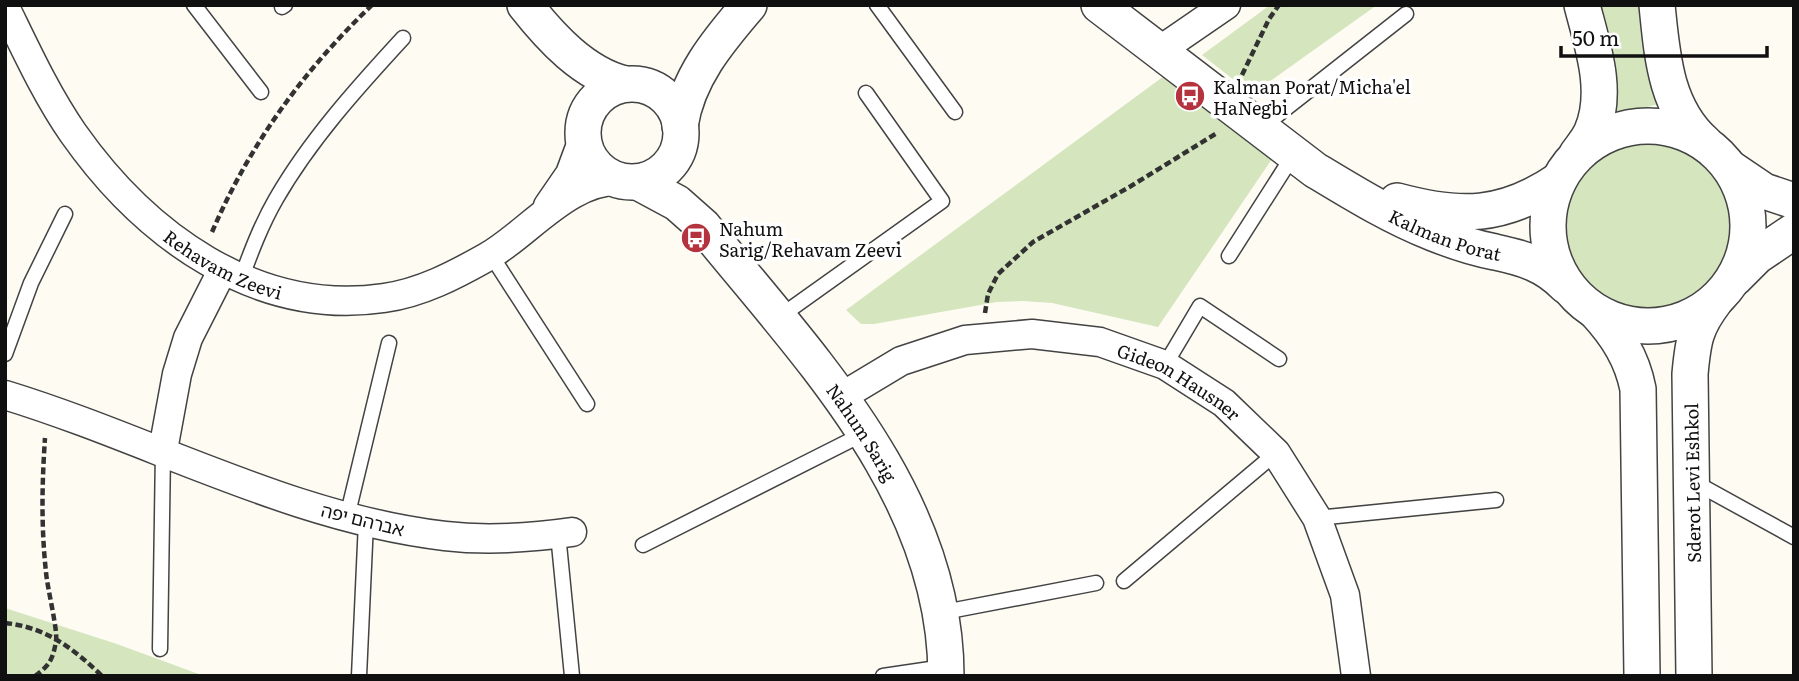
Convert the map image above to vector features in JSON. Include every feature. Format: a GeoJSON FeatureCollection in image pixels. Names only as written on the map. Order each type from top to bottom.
{"type":"FeatureCollection","features":[{"type":"Feature","properties":{"kind":"street"},"geometry":{"type":"LineString","coordinates":[[531,13],[572,83],[580,104],[587,154],[597,167],[609,176],[631,181],[653,177],[666,168],[675,156],[684,105],[692,85],[726,31],[749,5]]}},
{"type":"Feature","properties":{"kind":"street","name":"Kalman Porat"},"geometry":{"type":"LineString","coordinates":[[1099,5],[1305,162],[1381,208],[1431,232],[1532,261],[1558,277],[1585,304]]}},
{"type":"Feature","properties":{"kind":"street"},"geometry":{"type":"LineString","coordinates":[[1159,51],[1226,5]]}},
{"type":"Feature","properties":{"kind":"street"},"geometry":{"type":"LineString","coordinates":[[1582,5],[1596,65],[1599,101],[1594,127],[1568,167],[1548,209],[1548,240],[1557,270],[1585,304],[1610,328],[1634,370],[1638,389],[1642,676]]}},
{"type":"Feature","properties":{"kind":"street"},"geometry":{"type":"LineString","coordinates":[[1657,5],[1663,60],[1671,92],[1691,128],[1719,156],[1744,197],[1748,228],[1743,258],[1723,291]]}},
{"type":"Feature","properties":{"kind":"street","name":"Rehavam Zeevi"},"geometry":{"type":"LineString","coordinates":[[5,7],[31,62],[73,133],[120,191],[169,237],[221,269],[276,292],[330,301],[385,298],[439,283],[491,255],[540,216],[595,186],[613,181],[631,181]]}},
{"type":"Feature","properties":{"kind":"street"},"geometry":{"type":"LineString","coordinates":[[531,13],[583,65],[602,76],[648,86],[661,93],[672,105],[680,134]]}},
{"type":"Feature","properties":{"kind":"street"},"geometry":{"type":"LineString","coordinates":[[583,132],[588,110],[597,98],[611,89],[646,80],[674,67],[726,31]]}},
{"type":"Feature","properties":{"kind":"street"},"geometry":{"type":"LineString","coordinates":[[1568,167],[1604,135],[1634,127],[1665,127],[1687,134],[1764,191],[1794,201]]}},
{"type":"Feature","properties":{"kind":"street","name":"Rehavam Zeevi"},"geometry":{"type":"LineString","coordinates":[[540,216],[570,174],[583,132]]}},
{"type":"Feature","properties":{"kind":"street","name":"Nahum Sarig"},"geometry":{"type":"LineString","coordinates":[[680,134],[685,178],[704,226]]}},
{"type":"Feature","properties":{"kind":"street","name":"Kalman Porat"},"geometry":{"type":"LineString","coordinates":[[1305,162],[1388,198],[1441,211],[1467,213],[1492,211],[1517,204],[1540,193],[1568,167]]}},
{"type":"Feature","properties":{"kind":"street","name":"Nahum Sarig"},"geometry":{"type":"LineString","coordinates":[[631,181],[677,203],[704,226],[866,432],[888,469],[922,544],[939,613],[946,671]]}},
{"type":"Feature","properties":{"kind":"street"},"geometry":{"type":"LineString","coordinates":[[1585,304],[1630,325],[1661,325],[1691,316],[1723,291],[1751,261],[1794,231]]}},
{"type":"Feature","properties":{"kind":"street"},"geometry":{"type":"LineString","coordinates":[[163,450],[177,374],[188,338],[221,269]]}},
{"type":"Feature","properties":{"kind":"street","name":"Sderot Levi Eshkol"},"geometry":{"type":"LineString","coordinates":[[1694,676],[1690,374],[1693,346],[1700,320],[1723,291]]}},
{"type":"Feature","properties":{"kind":"street","name":"Gideon Hausner"},"geometry":{"type":"LineString","coordinates":[[841,397],[901,361],[965,340],[1032,334],[1100,342],[1165,365],[1224,403],[1276,453],[1317,518],[1345,595],[1356,676]]}},
{"type":"Feature","properties":{"kind":"street","name":"אברהם יפה"},"geometry":{"type":"LineString","coordinates":[[5,395],[163,450],[284,498],[356,520],[447,537],[489,539],[565,533]]}},
{"type":"Feature","properties":{"kind":"lane"},"geometry":{"type":"LineString","coordinates":[[194,5],[261,92]]}},
{"type":"Feature","properties":{"kind":"lane"},"geometry":{"type":"LineString","coordinates":[[877,5],[955,112]]}},
{"type":"Feature","properties":{"kind":"lane"},"geometry":{"type":"LineString","coordinates":[[1243,115],[1406,14]]}},
{"type":"Feature","properties":{"kind":"lane"},"geometry":{"type":"LineString","coordinates":[[221,269],[266,217],[307,151],[403,38]]}},
{"type":"Feature","properties":{"kind":"lane"},"geometry":{"type":"LineString","coordinates":[[778,318],[942,201],[866,93]]}},
{"type":"Feature","properties":{"kind":"lane"},"geometry":{"type":"LineString","coordinates":[[1229,256],[1305,162]]}},
{"type":"Feature","properties":{"kind":"lane"},"geometry":{"type":"LineString","coordinates":[[5,354],[31,283],[65,214]]}},
{"type":"Feature","properties":{"kind":"lane"},"geometry":{"type":"LineString","coordinates":[[491,255],[587,404]]}},
{"type":"Feature","properties":{"kind":"lane"},"geometry":{"type":"LineString","coordinates":[[1165,365],[1199,306],[1279,359]]}},
{"type":"Feature","properties":{"kind":"lane"},"geometry":{"type":"LineString","coordinates":[[359,676],[356,520],[389,343]]}},
{"type":"Feature","properties":{"kind":"lane"},"geometry":{"type":"LineString","coordinates":[[643,545],[866,432]]}},
{"type":"Feature","properties":{"kind":"lane"},"geometry":{"type":"LineString","coordinates":[[160,649],[163,450]]}},
{"type":"Feature","properties":{"kind":"lane"},"geometry":{"type":"LineString","coordinates":[[1124,581],[1276,453]]}},
{"type":"Feature","properties":{"kind":"lane"},"geometry":{"type":"LineString","coordinates":[[1692,480],[1794,537]]}},
{"type":"Feature","properties":{"kind":"lane"},"geometry":{"type":"LineString","coordinates":[[1317,518],[1496,500]]}},
{"type":"Feature","properties":{"kind":"lane"},"geometry":{"type":"LineString","coordinates":[[565,533],[572,676]]}},
{"type":"Feature","properties":{"kind":"lane"},"geometry":{"type":"LineString","coordinates":[[939,613],[1096,583]]}},
{"type":"Feature","properties":{"kind":"lane"},"geometry":{"type":"LineString","coordinates":[[883,676],[946,671]]}},
{"type":"Feature","properties":{"kind":"path"},"geometry":{"type":"LineString","coordinates":[[221,269],[243,167],[267,128],[318,60],[372,5]]}},
{"type":"Feature","properties":{"kind":"path"},"geometry":{"type":"LineString","coordinates":[[982,339],[988,294],[998,274],[1033,242],[1131,186],[1243,115],[1245,70],[1269,19],[1279,5]]}},
{"type":"Feature","properties":{"kind":"path"},"geometry":{"type":"LineString","coordinates":[[35,676],[48,666],[57,638],[48,593],[43,524],[42,479],[47,408]]}},
{"type":"Feature","properties":{"kind":"path"},"geometry":{"type":"LineString","coordinates":[[5,623],[31,627],[57,638],[102,676]]}},
{"type":"Feature","properties":{"kind":"green space"},"geometry":{"type":"Polygon","coordinates":[[[1270,5],[1377,5],[1252,94],[1202,55],[1270,5]]]}},
{"type":"Feature","properties":{"kind":"green space"},"geometry":{"type":"Polygon","coordinates":[[[1594,5],[1639,5],[1648,73],[1660,104],[1610,115],[1594,5]]]}},
{"type":"Feature","properties":{"kind":"green space"},"geometry":{"type":"Polygon","coordinates":[[[1164,76],[1272,159],[1158,327],[1052,303],[1022,301],[997,302],[874,324],[861,324],[846,310],[1164,76]]]}},
{"type":"Feature","properties":{"kind":"green space"},"geometry":{"type":"Polygon","coordinates":[[[1648,143],[1680,150],[1694,157],[1706,168],[1717,180],[1724,194],[1731,226],[1724,258],[1717,272],[1706,284],[1694,295],[1680,302],[1648,309],[1616,302],[1602,295],[1590,284],[1579,272],[1572,258],[1565,226],[1572,194],[1579,180],[1590,168],[1602,157],[1616,150],[1648,143]]]}},
{"type":"Feature","properties":{"kind":"green space"},"geometry":{"type":"Polygon","coordinates":[[[5,608],[117,644],[204,676],[5,676],[5,608]]]}},
{"type":"Feature","properties":{"kind":"place","name":"Kalman Porat/Micha'el HaNegbi"},"geometry":{"type":"Point","coordinates":[1190,96]}},
{"type":"Feature","properties":{"kind":"place","name":"Nahum Sarig/Rehavam Zeevi"},"geometry":{"type":"Point","coordinates":[696,238]}}]}
